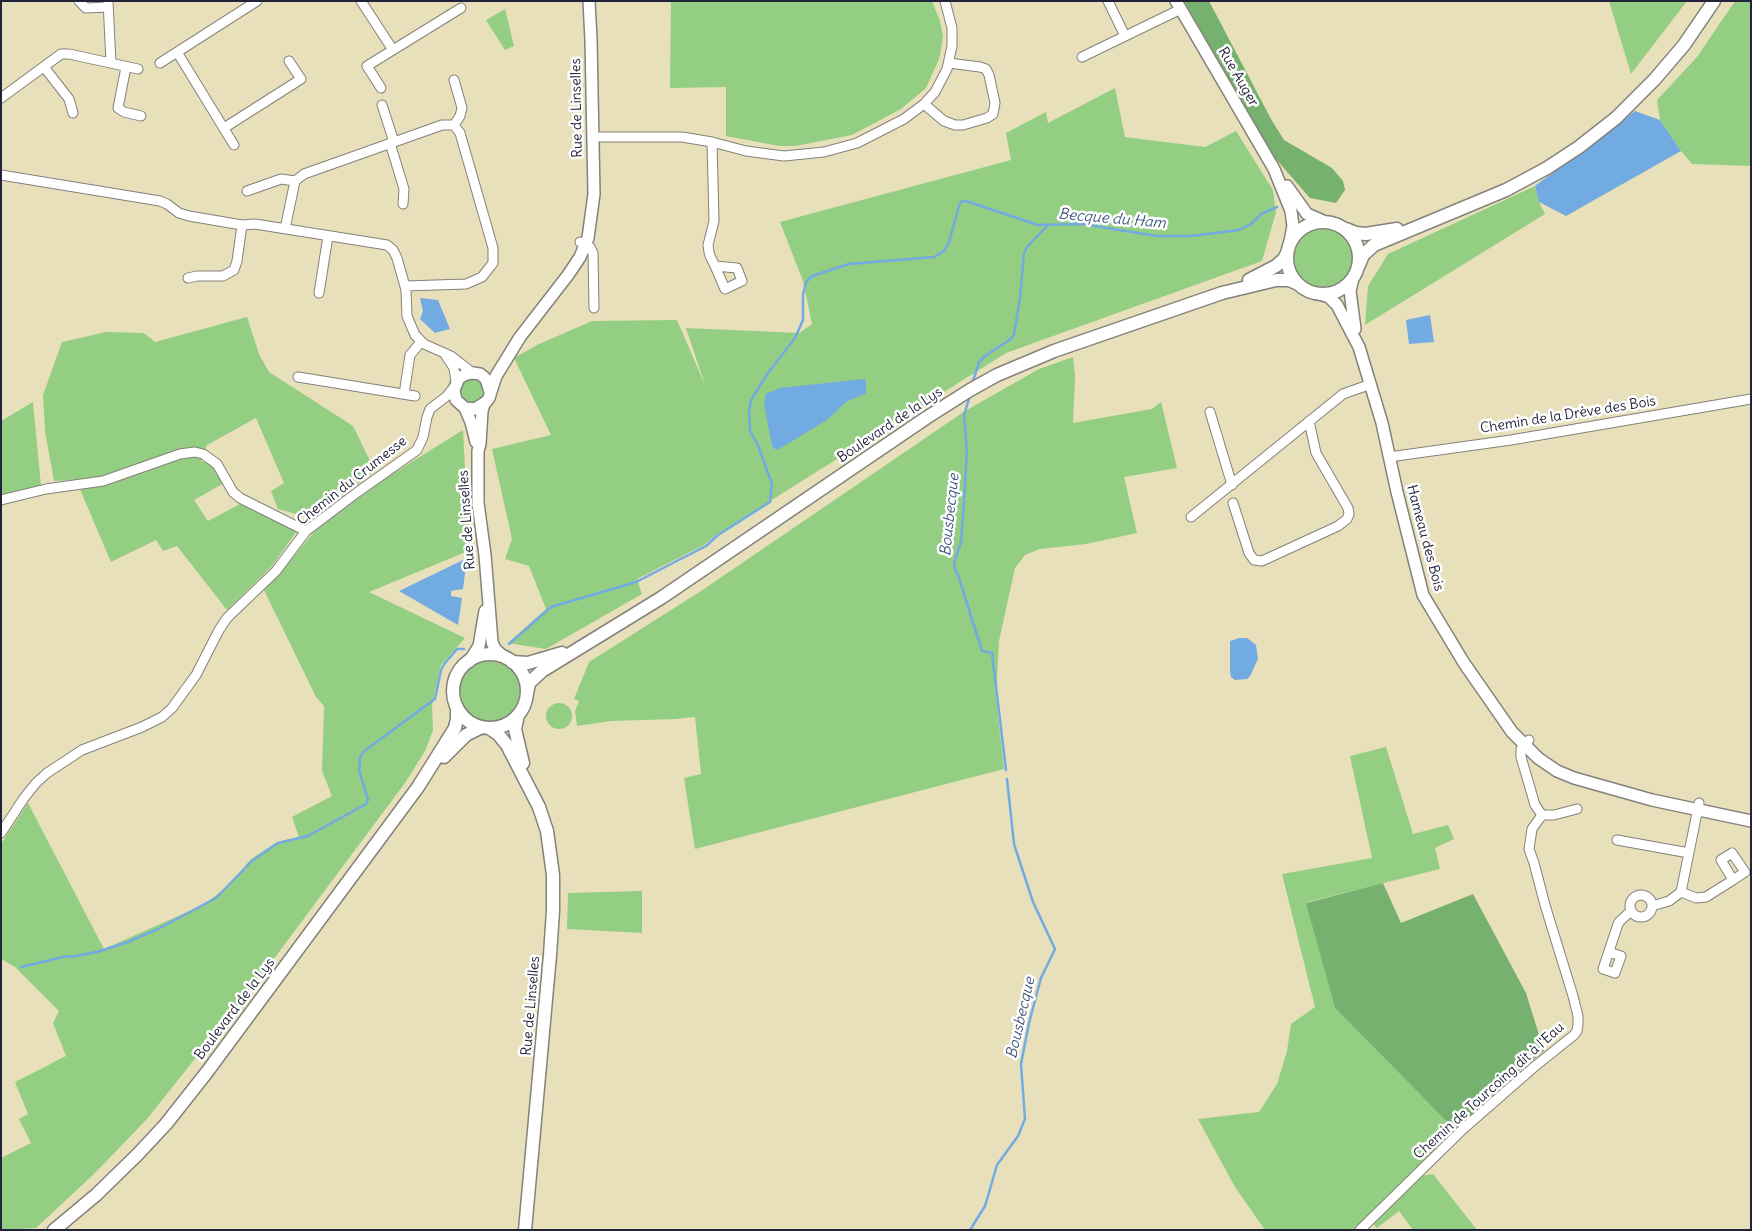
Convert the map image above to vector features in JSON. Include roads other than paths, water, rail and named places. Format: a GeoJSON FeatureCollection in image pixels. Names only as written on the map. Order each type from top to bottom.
{"type":"FeatureCollection","features":[{"type":"Feature","properties":{"kind":"main road"},"geometry":{"type":"LineString","coordinates":[[1436,218],[1372,234],[1356,233],[1337,224],[1323,221],[1314,222],[1302,228],[1289,247],[1289,270],[1298,284],[1308,291],[1320,294],[1337,291],[1348,284],[1353,278],[1363,255],[1374,245],[1436,218],[1490,198],[1523,182],[1561,158],[1596,134],[1661,72],[1694,31],[1714,1]]}},
{"type":"Feature","properties":{"kind":"main road"},"geometry":{"type":"LineString","coordinates":[[1345,229],[1356,243],[1359,265]]}},
{"type":"Feature","properties":{"kind":"main road","name":"Boulevard de la Lys"},"geometry":{"type":"LineString","coordinates":[[1222,293],[1270,270],[1281,262],[1289,247]]}},
{"type":"Feature","properties":{"kind":"main road","name":"Boulevard de la Lys"},"geometry":{"type":"LineString","coordinates":[[526,694],[530,683],[539,673],[661,598],[926,418],[997,375],[1044,354],[1222,293],[1276,280],[1289,280],[1298,284]]}},
{"type":"Feature","properties":{"kind":"main road","name":"Boulevard de la Lys"},"geometry":{"type":"LineString","coordinates":[[508,660],[528,662],[559,655],[602,634]]}},
{"type":"Feature","properties":{"kind":"main road"},"geometry":{"type":"LineString","coordinates":[[486,655],[508,660],[523,676],[526,694],[523,707],[518,715],[505,725],[485,728],[467,720],[457,707],[453,694],[455,680],[462,668],[468,662],[486,655]]}},
{"type":"Feature","properties":{"kind":"main road","name":"Boulevard de la Lys"},"geometry":{"type":"LineString","coordinates":[[54,1230],[128,1165],[183,1103],[418,787],[455,728],[457,707]]}},
{"type":"Feature","properties":{"kind":"main road","name":"Rue de Linselles"},"geometry":{"type":"LineString","coordinates":[[518,715],[516,738],[530,787]]}},
{"type":"Feature","properties":{"kind":"main road","name":"Boulevard de la Lys"},"geometry":{"type":"LineString","coordinates":[[418,787],[459,742],[473,730],[485,728]]}},
{"type":"Feature","properties":{"kind":"main road","name":"Rue de Linselles"},"geometry":{"type":"LineString","coordinates":[[485,728],[501,737],[530,787],[542,813],[547,831],[552,866],[554,899],[550,955],[525,1230]]}},
{"type":"Feature","properties":{"kind":"street"},"geometry":{"type":"LineString","coordinates":[[79,1],[86,8],[108,4],[111,64]]}},
{"type":"Feature","properties":{"kind":"street"},"geometry":{"type":"LineString","coordinates":[[160,63],[257,1]]}},
{"type":"Feature","properties":{"kind":"street"},"geometry":{"type":"LineString","coordinates":[[361,1],[392,50]]}},
{"type":"Feature","properties":{"kind":"street","name":"Rue de Linselles"},"geometry":{"type":"LineString","coordinates":[[475,373],[488,370],[500,358],[523,322],[561,275],[583,243],[590,229],[594,199],[589,1]]}},
{"type":"Feature","properties":{"kind":"street"},"geometry":{"type":"LineString","coordinates":[[593,137],[677,136],[712,142],[746,151],[797,156],[845,147],[904,119],[924,104],[935,92],[949,63],[952,46],[952,34],[945,1]]}},
{"type":"Feature","properties":{"kind":"street"},"geometry":{"type":"LineString","coordinates":[[1108,1],[1125,36]]}},
{"type":"Feature","properties":{"kind":"street"},"geometry":{"type":"LineString","coordinates":[[1082,57],[1125,36],[1178,5]]}},
{"type":"Feature","properties":{"kind":"street","name":"Rue Auger"},"geometry":{"type":"LineString","coordinates":[[1178,5],[1274,169],[1304,210],[1312,217],[1323,221]]}},
{"type":"Feature","properties":{"kind":"street"},"geometry":{"type":"LineString","coordinates":[[380,88],[367,66],[461,8]]}},
{"type":"Feature","properties":{"kind":"street"},"geometry":{"type":"LineString","coordinates":[[177,52],[234,146]]}},
{"type":"Feature","properties":{"kind":"street"},"geometry":{"type":"LineString","coordinates":[[1,98],[58,56],[65,54],[138,69]]}},
{"type":"Feature","properties":{"kind":"street"},"geometry":{"type":"LineString","coordinates":[[224,128],[301,79],[289,61]]}},
{"type":"Feature","properties":{"kind":"street"},"geometry":{"type":"LineString","coordinates":[[924,104],[944,121],[955,125],[963,125],[987,118],[993,114],[995,103],[986,69],[980,66],[949,63]]}},
{"type":"Feature","properties":{"kind":"street"},"geometry":{"type":"LineString","coordinates":[[44,66],[69,99],[74,113]]}},
{"type":"Feature","properties":{"kind":"street"},"geometry":{"type":"LineString","coordinates":[[126,67],[118,108],[124,112],[142,116]]}},
{"type":"Feature","properties":{"kind":"street"},"geometry":{"type":"LineString","coordinates":[[454,80],[462,108],[461,114],[454,125]]}},
{"type":"Feature","properties":{"kind":"street"},"geometry":{"type":"LineString","coordinates":[[382,105],[404,189],[403,204]]}},
{"type":"Feature","properties":{"kind":"street"},"geometry":{"type":"LineString","coordinates":[[285,229],[295,181],[304,174],[444,124],[454,125],[460,133],[490,238],[493,263],[482,277],[466,284],[405,286]]}},
{"type":"Feature","properties":{"kind":"street"},"geometry":{"type":"LineString","coordinates":[[712,142],[714,221],[708,245],[715,266]]}},
{"type":"Feature","properties":{"kind":"street","name":"Rue Auger"},"geometry":{"type":"LineString","coordinates":[[1274,169],[1291,211],[1293,226],[1289,247]]}},
{"type":"Feature","properties":{"kind":"street"},"geometry":{"type":"LineString","coordinates":[[1,174],[160,201],[183,215],[390,246],[396,255],[405,286],[407,316],[412,331],[421,342],[451,356],[488,382],[490,392],[484,404],[475,409],[443,402],[434,405]]}},
{"type":"Feature","properties":{"kind":"street"},"geometry":{"type":"LineString","coordinates":[[247,191],[281,179],[295,181]]}},
{"type":"Feature","properties":{"kind":"street"},"geometry":{"type":"LineString","coordinates":[[188,278],[196,276],[223,276],[234,270],[242,225]]}},
{"type":"Feature","properties":{"kind":"street"},"geometry":{"type":"LineString","coordinates":[[319,293],[328,236]]}},
{"type":"Feature","properties":{"kind":"street"},"geometry":{"type":"LineString","coordinates":[[583,243],[590,247],[593,253],[594,308]]}},
{"type":"Feature","properties":{"kind":"street","name":"Rue de Linselles"},"geometry":{"type":"LineString","coordinates":[[490,392],[496,376],[520,337],[580,257],[583,243]]}},
{"type":"Feature","properties":{"kind":"street","name":"Hameau des Bois"},"geometry":{"type":"LineString","coordinates":[[1353,278],[1350,298],[1359,348],[1371,384],[1423,595],[1463,662],[1512,732],[1526,743],[1538,758],[1557,771],[1574,778],[1751,821]]}},
{"type":"Feature","properties":{"kind":"street","name":"Hameau des Bois"},"geometry":{"type":"LineString","coordinates":[[1320,294],[1337,305],[1359,348]]}},
{"type":"Feature","properties":{"kind":"street"},"geometry":{"type":"LineString","coordinates":[[404,394],[410,355],[421,342]]}},
{"type":"Feature","properties":{"kind":"street"},"geometry":{"type":"LineString","coordinates":[[440,351],[452,364],[455,398],[462,406]]}},
{"type":"Feature","properties":{"kind":"street"},"geometry":{"type":"LineString","coordinates":[[455,384],[463,375],[475,373]]}},
{"type":"Feature","properties":{"kind":"street"},"geometry":{"type":"LineString","coordinates":[[298,377],[415,396]]}},
{"type":"Feature","properties":{"kind":"street","name":"Chemin du Crumesse"},"geometry":{"type":"LineString","coordinates":[[1,833],[24,798],[36,783],[47,774],[82,750],[149,724],[162,717],[172,708],[196,675],[222,624],[276,571],[306,531],[358,491],[417,450],[423,437],[428,412],[447,396],[455,384]]}},
{"type":"Feature","properties":{"kind":"street"},"geometry":{"type":"LineString","coordinates":[[1191,517],[1343,394],[1371,384]]}},
{"type":"Feature","properties":{"kind":"street","name":"Chemin de la Drève des Bois"},"geometry":{"type":"LineString","coordinates":[[1389,458],[1511,440],[1751,399]]}},
{"type":"Feature","properties":{"kind":"street","name":"Rue de Linselles"},"geometry":{"type":"LineString","coordinates":[[478,451],[484,404]]}},
{"type":"Feature","properties":{"kind":"street","name":"Rue de Linselles"},"geometry":{"type":"LineString","coordinates":[[462,406],[474,429],[478,451],[478,503],[492,642],[497,652],[508,660]]}},
{"type":"Feature","properties":{"kind":"street"},"geometry":{"type":"LineString","coordinates":[[1210,412],[1232,485]]}},
{"type":"Feature","properties":{"kind":"street"},"geometry":{"type":"LineString","coordinates":[[1233,504],[1249,553],[1254,560],[1262,561],[1338,526],[1347,519],[1349,514],[1348,508],[1316,453],[1309,422]]}},
{"type":"Feature","properties":{"kind":"street"},"geometry":{"type":"LineString","coordinates":[[1,500],[46,489],[103,481],[180,454],[195,452],[203,454],[217,464],[233,492],[240,498],[306,531]]}},
{"type":"Feature","properties":{"kind":"street","name":"Rue de Linselles"},"geometry":{"type":"LineString","coordinates":[[468,662],[478,646],[487,587]]}},
{"type":"Feature","properties":{"kind":"street"},"geometry":{"type":"LineString","coordinates":[[1526,743],[1521,752],[1522,761],[1535,805],[1542,815],[1554,815],[1577,809]]}},
{"type":"Feature","properties":{"kind":"street"},"geometry":{"type":"LineString","coordinates":[[1652,906],[1669,902],[1681,892],[1698,807]]}},
{"type":"Feature","properties":{"kind":"street","name":"Hameau des Bois"},"geometry":{"type":"LineString","coordinates":[[1698,807],[1751,814]]}},
{"type":"Feature","properties":{"kind":"street","name":"Chemin de Tourcoing dit à l'Eau"},"geometry":{"type":"LineString","coordinates":[[1360,1230],[1463,1129],[1515,1083],[1574,1036],[1577,1031],[1578,1016],[1573,996],[1529,849],[1532,829],[1542,815]]}},
{"type":"Feature","properties":{"kind":"street"},"geometry":{"type":"LineString","coordinates":[[1617,840],[1689,853]]}},
{"type":"Feature","properties":{"kind":"street"},"geometry":{"type":"LineString","coordinates":[[1681,892],[1696,898],[1703,898],[1733,880]]}},
{"type":"Feature","properties":{"kind":"street"},"geometry":{"type":"LineString","coordinates":[[1640,896],[1647,897],[1652,906],[1649,914],[1644,916],[1638,916],[1632,911],[1632,901],[1640,896]]}},
{"type":"Feature","properties":{"kind":"street"},"geometry":{"type":"LineString","coordinates":[[1608,952],[1618,922],[1632,911]]}},
{"type":"Feature","properties":{"kind":"water"},"geometry":{"type":"Polygon","coordinates":[[[1635,111],[1660,120],[1681,151],[1566,216],[1539,202],[1535,186],[1635,111]]]}},
{"type":"Feature","properties":{"kind":"water"},"geometry":{"type":"Polygon","coordinates":[[[420,298],[438,300],[450,329],[435,333],[420,319],[423,311],[420,298]]]}},
{"type":"Feature","properties":{"kind":"water"},"geometry":{"type":"Polygon","coordinates":[[[1430,315],[1434,342],[1409,344],[1406,320],[1430,315]]]}},
{"type":"Feature","properties":{"kind":"water"},"geometry":{"type":"Polygon","coordinates":[[[866,380],[866,393],[846,402],[827,420],[779,449],[776,450],[772,446],[764,403],[766,394],[780,388],[866,380]]]}},
{"type":"Feature","properties":{"kind":"water"},"geometry":{"type":"Polygon","coordinates":[[[463,560],[466,565],[463,589],[451,591],[451,596],[462,598],[458,625],[399,591],[463,560]]]}},
{"type":"Feature","properties":{"kind":"water"},"geometry":{"type":"Polygon","coordinates":[[[1247,638],[1256,645],[1258,659],[1247,679],[1235,680],[1231,677],[1230,671],[1230,641],[1247,638]]]}},
{"type":"Feature","properties":{"kind":"waterway","name":"Becque du Ham"},"geometry":{"type":"LineString","coordinates":[[509,644],[551,607],[636,582],[706,546],[718,535],[770,502],[772,484],[758,445],[750,431],[749,411],[751,400],[768,373],[795,338],[803,320],[803,295],[806,282],[812,276],[849,264],[934,257],[944,251],[949,242],[959,206],[961,202],[966,201],[1038,225],[1082,224],[1157,236],[1191,236],[1239,230],[1251,224],[1261,214],[1277,207]]}},
{"type":"Feature","properties":{"kind":"waterway","name":"Bousbecque"},"geometry":{"type":"LineString","coordinates":[[973,381],[979,362],[1011,339],[1014,334],[1020,298],[1024,253],[1027,247],[1048,225]]}},
{"type":"Feature","properties":{"kind":"waterway","name":"Bousbecque"},"geometry":{"type":"LineString","coordinates":[[969,399],[964,415],[967,451],[961,542],[954,563],[982,651],[992,653],[1006,770]]}},
{"type":"Feature","properties":{"kind":"waterway","name":"Becque du Ham"},"geometry":{"type":"LineString","coordinates":[[21,967],[67,956],[71,957],[97,952],[128,942],[158,929],[216,898],[252,861],[278,843],[308,836],[366,804],[368,800],[359,770],[360,758],[363,752],[435,699],[441,670],[445,663],[457,649],[464,649]]}},
{"type":"Feature","properties":{"kind":"waterway","name":"Bousbecque"},"geometry":{"type":"LineString","coordinates":[[970,1230],[985,1206],[997,1165],[1018,1136],[1025,1119],[1021,1064],[1041,978],[1055,949],[1033,902],[1014,844],[1007,779]]}}]}
